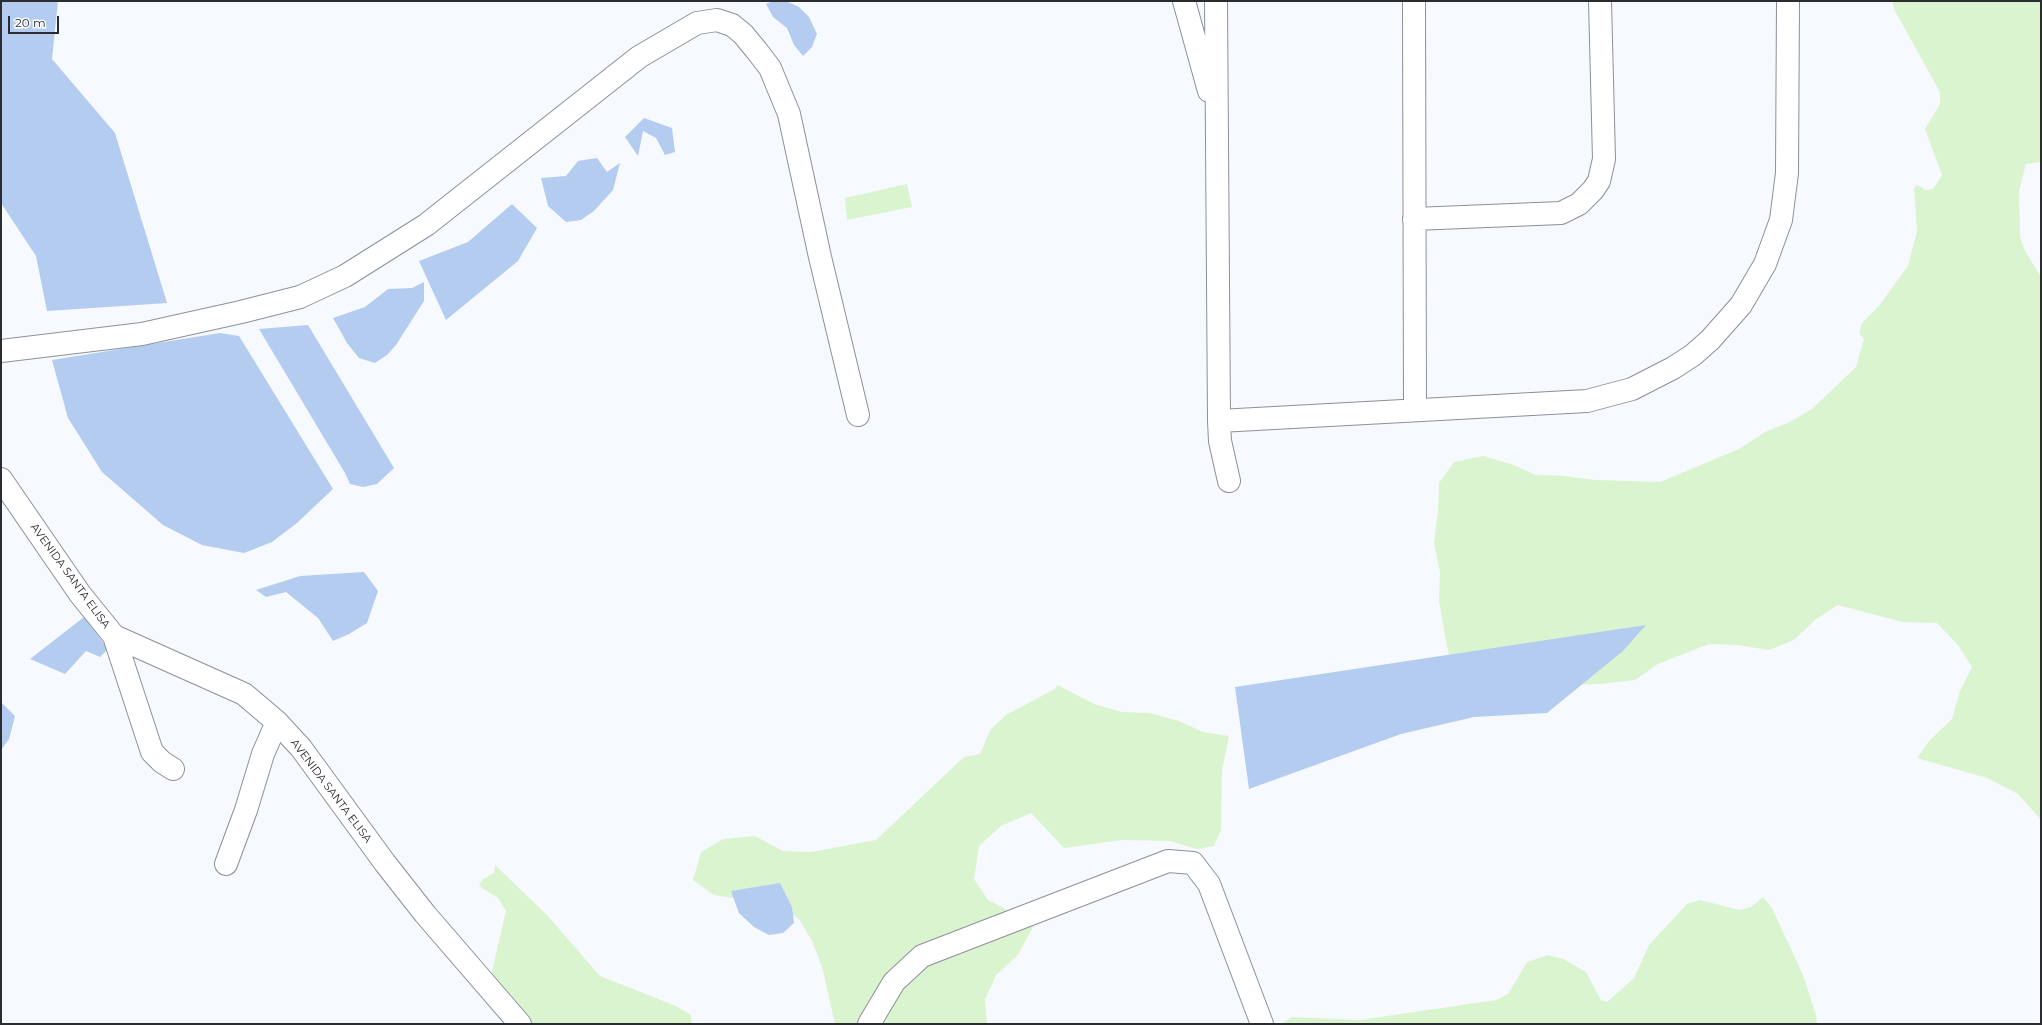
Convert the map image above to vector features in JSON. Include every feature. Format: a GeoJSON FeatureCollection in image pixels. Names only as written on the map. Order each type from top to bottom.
{"type":"FeatureCollection","features":[{"type":"Feature","properties":{"kind":"street"},"geometry":{"type":"LineString","coordinates":[[1184,1],[1217,122]]}},
{"type":"Feature","properties":{"kind":"street"},"geometry":{"type":"LineString","coordinates":[[1216,1],[1219,421],[1220,441],[1229,481]]}},
{"type":"Feature","properties":{"kind":"street"},"geometry":{"type":"LineString","coordinates":[[1414,1],[1414,410]]}},
{"type":"Feature","properties":{"kind":"street"},"geometry":{"type":"LineString","coordinates":[[1414,219],[1561,213],[1579,204],[1590,194],[1599,181],[1604,159],[1600,1]]}},
{"type":"Feature","properties":{"kind":"street"},"geometry":{"type":"LineString","coordinates":[[1219,421],[1587,401],[1610,396],[1639,385],[1673,368],[1692,355],[1726,323],[1754,285],[1774,242],[1780,220],[1787,173],[1788,1]]}},
{"type":"Feature","properties":{"kind":"street"},"geometry":{"type":"LineString","coordinates":[[1,350],[142,334],[300,297],[345,276],[426,225],[639,57],[697,23],[716,20],[732,25],[758,50],[770,68],[789,114],[820,257],[858,415]]}},
{"type":"Feature","properties":{"kind":"street","name":"AVENIDA SANTA ELISA"},"geometry":{"type":"LineString","coordinates":[[1,479],[58,563],[114,636],[244,694],[277,722],[301,748],[385,863],[426,914],[520,1024]]}},
{"type":"Feature","properties":{"kind":"street"},"geometry":{"type":"LineString","coordinates":[[114,636],[152,752],[162,762],[173,769]]}},
{"type":"Feature","properties":{"kind":"street"},"geometry":{"type":"LineString","coordinates":[[226,864],[246,810],[263,754],[277,722]]}},
{"type":"Feature","properties":{"kind":"street"},"geometry":{"type":"LineString","coordinates":[[869,1024],[894,982],[922,956],[1168,861],[1193,863],[1209,884],[1262,1024]]}},
{"type":"Feature","properties":{"kind":"green space"},"geometry":{"type":"Polygon","coordinates":[[[1892,1],[2041,1],[2041,162],[2026,164],[2019,191],[2020,236],[2024,249],[2041,277],[2041,820],[2018,794],[1987,778],[1917,758],[1930,740],[1952,719],[1960,691],[1972,667],[1958,645],[1937,623],[1902,622],[1838,605],[1816,619],[1794,640],[1769,650],[1737,645],[1709,644],[1658,664],[1635,680],[1600,684],[1525,686],[1451,665],[1445,636],[1439,600],[1440,572],[1434,543],[1438,511],[1439,483],[1454,462],[1483,456],[1511,464],[1536,475],[1564,476],[1596,480],[1660,482],[1739,449],[1765,432],[1790,422],[1812,409],[1856,367],[1864,339],[1859,333],[1862,323],[1878,307],[1908,266],[1917,231],[1914,188],[1917,185],[1926,190],[1933,189],[1942,175],[1925,129],[1940,104],[1940,92],[1895,11],[1892,1]]]}},
{"type":"Feature","properties":{"kind":"green space"},"geometry":{"type":"Polygon","coordinates":[[[907,184],[912,207],[847,220],[845,198],[907,184]]]}},
{"type":"Feature","properties":{"kind":"green space"},"geometry":{"type":"Polygon","coordinates":[[[1058,685],[1094,704],[1122,712],[1150,713],[1179,721],[1203,732],[1229,736],[1222,770],[1221,830],[1214,846],[1197,849],[1170,841],[1123,840],[1064,848],[1031,813],[1001,826],[979,846],[974,879],[988,900],[1012,912],[1033,927],[1018,955],[996,975],[985,1000],[987,1024],[835,1024],[822,967],[812,941],[799,919],[777,905],[714,895],[693,880],[701,852],[723,839],[755,836],[783,851],[811,852],[876,840],[964,757],[980,754],[990,730],[1006,715],[1055,689],[1058,685]]]}},
{"type":"Feature","properties":{"kind":"green space"},"geometry":{"type":"Polygon","coordinates":[[[495,865],[547,915],[600,976],[676,1006],[691,1015],[692,1024],[520,1024],[491,976],[506,911],[498,898],[479,886],[482,880],[494,873],[495,865]]]}},
{"type":"Feature","properties":{"kind":"green space"},"geometry":{"type":"Polygon","coordinates":[[[1763,897],[1772,908],[1803,975],[1816,1015],[1817,1024],[1281,1024],[1292,1017],[1360,1020],[1496,1000],[1508,994],[1527,962],[1548,955],[1563,959],[1586,972],[1601,1000],[1607,1002],[1634,978],[1649,945],[1687,904],[1700,900],[1739,910],[1751,907],[1763,897]]]}},
{"type":"Feature","properties":{"kind":"water"},"geometry":{"type":"Polygon","coordinates":[[[1,1],[58,1],[52,59],[115,133],[167,303],[47,311],[36,256],[1,203],[1,1]]]}},
{"type":"Feature","properties":{"kind":"water"},"geometry":{"type":"Polygon","coordinates":[[[773,1],[786,1],[799,7],[809,17],[817,34],[812,47],[803,56],[794,45],[787,28],[773,17],[766,4],[773,1]]]}},
{"type":"Feature","properties":{"kind":"water"},"geometry":{"type":"Polygon","coordinates":[[[644,118],[672,128],[675,152],[665,155],[656,138],[643,131],[638,156],[625,137],[644,118]]]}},
{"type":"Feature","properties":{"kind":"water"},"geometry":{"type":"Polygon","coordinates":[[[597,158],[607,172],[620,163],[613,190],[594,211],[581,220],[566,222],[548,206],[541,178],[566,176],[578,161],[597,158]]]}},
{"type":"Feature","properties":{"kind":"water"},"geometry":{"type":"Polygon","coordinates":[[[512,204],[537,228],[518,261],[446,320],[419,261],[468,242],[512,204]]]}},
{"type":"Feature","properties":{"kind":"water"},"geometry":{"type":"Polygon","coordinates":[[[424,282],[424,301],[396,345],[387,355],[375,363],[359,358],[347,343],[333,318],[365,307],[388,289],[412,288],[424,282]]]}},
{"type":"Feature","properties":{"kind":"water"},"geometry":{"type":"Polygon","coordinates":[[[308,325],[394,468],[377,484],[363,487],[350,484],[345,473],[259,329],[308,325]]]}},
{"type":"Feature","properties":{"kind":"water"},"geometry":{"type":"Polygon","coordinates":[[[220,333],[239,336],[333,489],[297,523],[272,542],[244,553],[202,545],[163,525],[102,472],[68,418],[52,360],[220,333]]]}},
{"type":"Feature","properties":{"kind":"water"},"geometry":{"type":"Polygon","coordinates":[[[364,572],[378,591],[367,623],[349,634],[333,641],[318,618],[286,592],[266,597],[256,590],[300,576],[364,572]]]}},
{"type":"Feature","properties":{"kind":"water"},"geometry":{"type":"Polygon","coordinates":[[[84,617],[108,649],[100,657],[86,651],[65,674],[30,659],[84,617]]]}},
{"type":"Feature","properties":{"kind":"water"},"geometry":{"type":"Polygon","coordinates":[[[1646,625],[1623,651],[1547,713],[1474,717],[1401,734],[1249,789],[1235,687],[1646,625]]]}},
{"type":"Feature","properties":{"kind":"water"},"geometry":{"type":"Polygon","coordinates":[[[1,702],[15,716],[9,739],[1,750],[1,702]]]}},
{"type":"Feature","properties":{"kind":"water"},"geometry":{"type":"Polygon","coordinates":[[[780,883],[792,907],[794,923],[783,933],[769,935],[754,927],[739,913],[731,891],[780,883]]]}}]}
